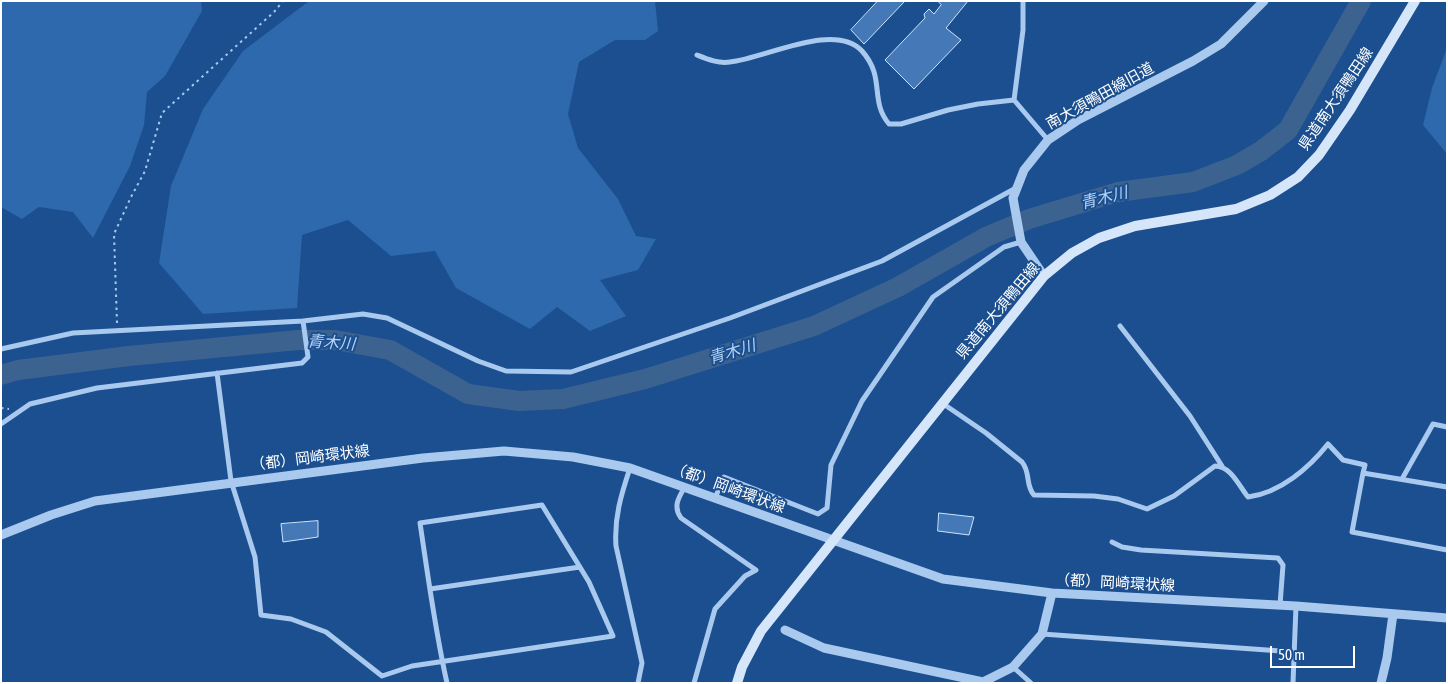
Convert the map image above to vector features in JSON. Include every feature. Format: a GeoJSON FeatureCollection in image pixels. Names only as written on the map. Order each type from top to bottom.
{"type":"FeatureCollection","features":[{"type":"Feature","properties":{"kind":"main road","name":"県道南大須鴨田線"},"geometry":{"type":"LineString","coordinates":[[737,683],[742,667],[761,631],[1044,276],[1072,253],[1099,238],[1135,226],[1236,209],[1270,195],[1298,177],[1319,155],[1350,110],[1415,1]]}},
{"type":"Feature","properties":{"kind":"street"},"geometry":{"type":"LineString","coordinates":[[1023,1],[1023,30],[1014,100],[1048,140]]}},
{"type":"Feature","properties":{"kind":"street","name":"南大須鴨田線旧道"},"geometry":{"type":"LineString","coordinates":[[1044,276],[1021,238],[1013,198],[1024,170],[1048,140],[1078,120],[1221,44],[1264,1]]}},
{"type":"Feature","properties":{"kind":"street"},"geometry":{"type":"LineString","coordinates":[[697,55],[708,60],[729,63],[824,39],[843,40],[860,49],[870,62],[876,74],[880,113],[889,124],[901,124],[978,104],[1014,100]]}},
{"type":"Feature","properties":{"kind":"street"},"geometry":{"type":"LineString","coordinates":[[1,349],[74,333],[303,324],[363,314],[387,318],[478,361],[506,371],[571,372],[730,318],[882,261],[1016,188]]}},
{"type":"Feature","properties":{"kind":"street"},"geometry":{"type":"LineString","coordinates":[[715,498],[724,476],[818,514],[827,508],[830,465],[862,401],[933,297],[1004,247],[1021,238]]}},
{"type":"Feature","properties":{"kind":"street"},"geometry":{"type":"LineString","coordinates":[[1,424],[30,404],[97,388],[302,363],[308,357],[303,324]]}},
{"type":"Feature","properties":{"kind":"street"},"geometry":{"type":"LineString","coordinates":[[1120,326],[1190,416],[1222,466],[1229,471],[1248,497],[1271,490],[1302,472],[1328,444],[1343,460],[1365,465],[1352,532],[1447,550]]}},
{"type":"Feature","properties":{"kind":"street"},"geometry":{"type":"LineString","coordinates":[[217,373],[231,482],[254,557],[262,615],[291,619],[326,632],[382,676],[412,666],[442,661],[613,636],[589,582],[542,505],[420,523],[442,661],[447,683]]}},
{"type":"Feature","properties":{"kind":"street"},"geometry":{"type":"LineString","coordinates":[[942,403],[986,433],[1022,462],[1027,468],[1028,484],[1034,495],[1094,496],[1118,499],[1147,508],[1174,496],[1215,466],[1222,466]]}},
{"type":"Feature","properties":{"kind":"street"},"geometry":{"type":"LineString","coordinates":[[1402,479],[1433,424],[1447,427]]}},
{"type":"Feature","properties":{"kind":"street","name":"（都）岡崎環状線"},"geometry":{"type":"LineString","coordinates":[[1,536],[51,515],[95,501],[423,458],[504,451],[573,457],[630,468],[943,579],[1052,593],[1296,606],[1447,618]]}},
{"type":"Feature","properties":{"kind":"street"},"geometry":{"type":"LineString","coordinates":[[630,468],[617,510],[615,530],[616,546],[642,663],[638,683]]}},
{"type":"Feature","properties":{"kind":"street"},"geometry":{"type":"LineString","coordinates":[[1363,474],[1447,487]]}},
{"type":"Feature","properties":{"kind":"street"},"geometry":{"type":"LineString","coordinates":[[685,487],[676,505],[676,512],[681,518],[756,570],[745,576],[714,609],[694,683]]}},
{"type":"Feature","properties":{"kind":"street"},"geometry":{"type":"LineString","coordinates":[[1112,542],[1122,547],[1141,550],[1278,558],[1283,565],[1280,606]]}},
{"type":"Feature","properties":{"kind":"street"},"geometry":{"type":"LineString","coordinates":[[430,589],[580,567]]}},
{"type":"Feature","properties":{"kind":"street"},"geometry":{"type":"LineString","coordinates":[[786,630],[824,648],[983,683],[1013,667],[1042,634],[1052,593]]}},
{"type":"Feature","properties":{"kind":"street"},"geometry":{"type":"LineString","coordinates":[[1293,683],[1296,606]]}},
{"type":"Feature","properties":{"kind":"street"},"geometry":{"type":"LineString","coordinates":[[1381,683],[1387,658],[1393,614]]}},
{"type":"Feature","properties":{"kind":"street"},"geometry":{"type":"LineString","coordinates":[[1042,634],[1295,652]]}},
{"type":"Feature","properties":{"kind":"street"},"geometry":{"type":"LineString","coordinates":[[1013,667],[1031,683]]}},
{"type":"Feature","properties":{"kind":"path"},"geometry":{"type":"LineString","coordinates":[[117,330],[114,234],[146,171],[162,112],[274,12],[283,1]]}},
{"type":"Feature","properties":{"kind":"shaded area"},"geometry":{"type":"Polygon","coordinates":[[[1,1],[201,1],[202,11],[165,76],[147,92],[144,125],[130,166],[93,238],[73,212],[39,207],[22,219],[1,207],[1,1]]]}},
{"type":"Feature","properties":{"kind":"shaded area"},"geometry":{"type":"Polygon","coordinates":[[[309,1],[655,1],[658,31],[645,40],[615,40],[579,62],[568,114],[578,148],[618,199],[636,236],[656,239],[638,270],[600,280],[626,316],[590,331],[557,307],[530,329],[456,288],[435,251],[391,256],[348,220],[302,235],[297,308],[203,314],[159,263],[171,186],[203,109],[243,51],[309,1]]]}},
{"type":"Feature","properties":{"kind":"shaded area"},"geometry":{"type":"Polygon","coordinates":[[[1447,48],[1447,154],[1423,125],[1432,88],[1447,48]]]}},
{"type":"Feature","properties":{"kind":"building"},"geometry":{"type":"Polygon","coordinates":[[[878,1],[905,1],[864,44],[851,30],[878,1]]]}},
{"type":"Feature","properties":{"kind":"building"},"geometry":{"type":"Polygon","coordinates":[[[938,1],[968,1],[946,28],[961,40],[914,89],[885,60],[925,18],[924,14],[929,9],[934,14],[941,5],[938,1]]]}},
{"type":"Feature","properties":{"kind":"building"},"geometry":{"type":"Polygon","coordinates":[[[939,513],[974,517],[969,535],[938,531],[939,513]]]}},
{"type":"Feature","properties":{"kind":"building"},"geometry":{"type":"Polygon","coordinates":[[[318,521],[318,537],[283,542],[281,524],[318,521]]]}},
{"type":"Feature","properties":{"kind":"waterway","name":"青木川"},"geometry":{"type":"LineString","coordinates":[[1,375],[18,370],[129,356],[298,340],[335,340],[390,350],[468,394],[519,401],[563,399],[645,379],[814,326],[898,287],[986,237],[1029,219],[1118,192],[1193,182],[1237,165],[1261,151],[1288,130],[1361,1]]}}]}
